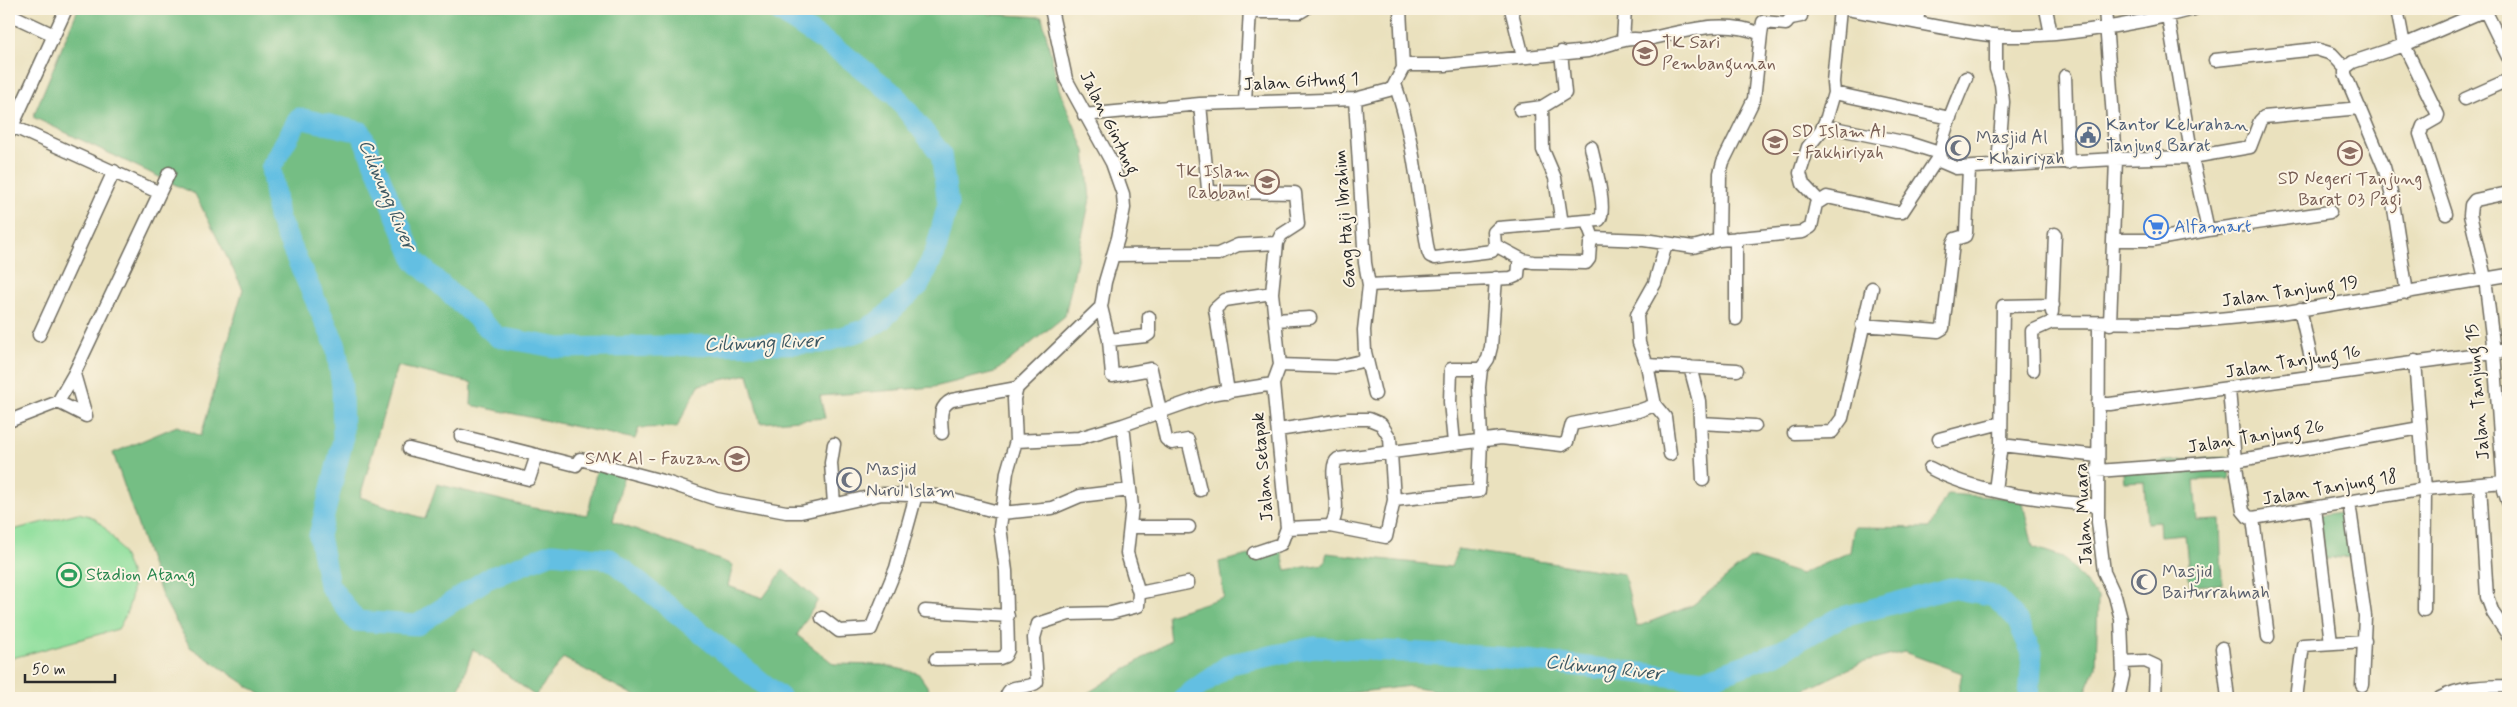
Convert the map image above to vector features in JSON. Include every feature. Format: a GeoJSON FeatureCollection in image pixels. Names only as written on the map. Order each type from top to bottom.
{"type":"FeatureCollection","features":[{"type":"Feature","properties":{"kind":"street"},"geometry":{"type":"LineString","coordinates":[[66,9],[14,110],[10,130],[158,192]]}},
{"type":"Feature","properties":{"kind":"street","name":"Jalan Gintung"},"geometry":{"type":"LineString","coordinates":[[1051,9],[1066,80],[1112,163],[1123,194],[1124,208],[1101,307],[1109,340],[1112,376],[1151,369],[1159,412],[1169,442],[1188,440],[1190,443],[1200,490]]}},
{"type":"Feature","properties":{"kind":"street"},"geometry":{"type":"LineString","coordinates":[[1245,102],[1250,11],[1300,12],[1305,9]]}},
{"type":"Feature","properties":{"kind":"street"},"geometry":{"type":"LineString","coordinates":[[1400,9],[1404,68]]}},
{"type":"Feature","properties":{"kind":"street"},"geometry":{"type":"LineString","coordinates":[[1510,9],[1523,57]]}},
{"type":"Feature","properties":{"kind":"street"},"geometry":{"type":"LineString","coordinates":[[1623,40],[1625,9]]}},
{"type":"Feature","properties":{"kind":"street"},"geometry":{"type":"LineString","coordinates":[[1719,240],[1720,173],[1723,162],[1754,99],[1763,23],[1766,15],[1786,24],[1791,18],[1801,16],[1802,9]]}},
{"type":"Feature","properties":{"kind":"street"},"geometry":{"type":"LineString","coordinates":[[1819,201],[1803,184],[1800,173],[1808,146],[1824,126],[1834,93],[1833,82],[1840,9]]}},
{"type":"Feature","properties":{"kind":"street"},"geometry":{"type":"LineString","coordinates":[[1847,9],[1918,15],[1996,35],[2051,34],[2106,26],[2194,9]]}},
{"type":"Feature","properties":{"kind":"street"},"geometry":{"type":"LineString","coordinates":[[2046,9],[2051,34]]}},
{"type":"Feature","properties":{"kind":"street","name":"Jalan Muara"},"geometry":{"type":"LineString","coordinates":[[2105,9],[2116,159],[2114,240],[2104,324],[2098,403],[2097,471],[2104,572],[2115,596],[2121,619],[2123,662],[2122,688],[2118,698]]}},
{"type":"Feature","properties":{"kind":"street"},"geometry":{"type":"LineString","coordinates":[[2396,9],[2404,45],[2438,115],[2437,118],[2423,126],[2420,134],[2446,214]]}},
{"type":"Feature","properties":{"kind":"street"},"geometry":{"type":"LineString","coordinates":[[2345,68],[2353,62],[2404,45],[2486,10],[2508,57]]}},
{"type":"Feature","properties":{"kind":"street"},"geometry":{"type":"LineString","coordinates":[[9,14],[54,35]]}},
{"type":"Feature","properties":{"kind":"street"},"geometry":{"type":"LineString","coordinates":[[2164,14],[2208,230]]}},
{"type":"Feature","properties":{"kind":"street"},"geometry":{"type":"LineString","coordinates":[[1592,148],[1602,199],[1602,215],[1599,220],[1498,228],[1494,232],[1495,245],[1489,252],[1435,258],[1430,256],[1412,151],[1403,108],[1395,84],[1404,68],[1409,65],[1445,65],[1561,52],[1588,51],[1623,40],[1645,39],[1724,25],[1761,34]]}},
{"type":"Feature","properties":{"kind":"street"},"geometry":{"type":"LineString","coordinates":[[1996,35],[1996,69],[2002,84],[2003,98],[1998,164]]}},
{"type":"Feature","properties":{"kind":"street"},"geometry":{"type":"LineString","coordinates":[[2215,60],[2316,49],[2332,54],[2345,68],[2345,74],[2382,159],[2390,189],[2407,292]]}},
{"type":"Feature","properties":{"kind":"street"},"geometry":{"type":"LineString","coordinates":[[1520,110],[1542,107],[1565,93],[1561,52]]}},
{"type":"Feature","properties":{"kind":"street"},"geometry":{"type":"LineString","coordinates":[[2065,76],[2068,163]]}},
{"type":"Feature","properties":{"kind":"street"},"geometry":{"type":"LineString","coordinates":[[1593,238],[1696,247],[1719,240],[1807,231],[1811,228],[1814,211],[1819,201],[1830,197],[1900,212],[1904,210],[1940,157],[1950,118],[1966,78]]}},
{"type":"Feature","properties":{"kind":"street"},"geometry":{"type":"LineString","coordinates":[[2465,99],[2508,80]]}},
{"type":"Feature","properties":{"kind":"street","name":"Jalan Gitung 1"},"geometry":{"type":"LineString","coordinates":[[1084,115],[1200,104],[1355,100],[1389,90],[1395,84]]}},
{"type":"Feature","properties":{"kind":"street"},"geometry":{"type":"LineString","coordinates":[[1834,93],[1950,118]]}},
{"type":"Feature","properties":{"kind":"street","name":"Gang Haji Ibrahim"},"geometry":{"type":"LineString","coordinates":[[1355,100],[1365,263],[1369,285],[1364,330],[1366,360],[1375,394]]}},
{"type":"Feature","properties":{"kind":"street"},"geometry":{"type":"LineString","coordinates":[[1016,441],[1080,438],[1212,394],[1273,384],[1280,365],[1272,294],[1277,243],[1280,234],[1298,224],[1295,193],[1218,192],[1208,189],[1200,104]]}},
{"type":"Feature","properties":{"kind":"street"},"geometry":{"type":"LineString","coordinates":[[1542,107],[1543,150],[1555,178],[1562,224]]}},
{"type":"Feature","properties":{"kind":"street"},"geometry":{"type":"LineString","coordinates":[[1824,126],[1908,144],[1940,157],[1951,167],[1969,169],[1998,164],[2068,163],[2116,159],[2192,157],[2250,148],[2260,121],[2264,117],[2360,108]]}},
{"type":"Feature","properties":{"kind":"street"},"geometry":{"type":"LineString","coordinates":[[1862,325],[1938,332],[1943,328],[1953,243],[1955,239],[1965,236],[1966,233],[1969,169]]}},
{"type":"Feature","properties":{"kind":"street"},"geometry":{"type":"LineString","coordinates":[[39,335],[114,172]]}},
{"type":"Feature","properties":{"kind":"street"},"geometry":{"type":"LineString","coordinates":[[9,421],[58,402],[74,374],[158,192],[169,173]]}},
{"type":"Feature","properties":{"kind":"street","name":"Jalan Tanjung 15"},"geometry":{"type":"LineString","coordinates":[[2508,193],[2475,200],[2471,205],[2470,215],[2485,278],[2494,352],[2503,482],[2508,502]]}},
{"type":"Feature","properties":{"kind":"street"},"geometry":{"type":"LineString","coordinates":[[2114,240],[2152,240],[2330,212]]}},
{"type":"Feature","properties":{"kind":"street"},"geometry":{"type":"LineString","coordinates":[[1495,245],[1523,260],[1533,262],[1587,262],[1593,238],[1587,222]]}},
{"type":"Feature","properties":{"kind":"street"},"geometry":{"type":"LineString","coordinates":[[2033,370],[2032,331],[2052,322],[2055,234]]}},
{"type":"Feature","properties":{"kind":"street"},"geometry":{"type":"LineString","coordinates":[[1736,238],[1736,319]]}},
{"type":"Feature","properties":{"kind":"street"},"geometry":{"type":"LineString","coordinates":[[1113,255],[1218,254],[1238,245],[1277,243]]}},
{"type":"Feature","properties":{"kind":"street"},"geometry":{"type":"LineString","coordinates":[[1666,244],[1655,283],[1636,315],[1639,343],[1647,365],[1655,405],[1665,417],[1670,454]]}},
{"type":"Feature","properties":{"kind":"street"},"geometry":{"type":"LineString","coordinates":[[1369,285],[1496,278],[1518,275],[1519,265],[1523,260]]}},
{"type":"Feature","properties":{"kind":"street","name":"Jalan Tanjung 19"},"geometry":{"type":"LineString","coordinates":[[2052,322],[2104,324],[2177,323],[2300,308],[2508,275]]}},
{"type":"Feature","properties":{"kind":"street"},"geometry":{"type":"LineString","coordinates":[[1394,500],[1479,491],[1481,440],[1478,405],[1481,369],[1486,364],[1491,347],[1496,278]]}},
{"type":"Feature","properties":{"kind":"street"},"geometry":{"type":"LineString","coordinates":[[1794,433],[1832,432],[1842,418],[1872,288]]}},
{"type":"Feature","properties":{"kind":"street"},"geometry":{"type":"LineString","coordinates":[[1228,392],[1215,309],[1225,300],[1272,294]]}},
{"type":"Feature","properties":{"kind":"street"},"geometry":{"type":"LineString","coordinates":[[1995,490],[2000,446],[2004,306],[2052,305]]}},
{"type":"Feature","properties":{"kind":"street"},"geometry":{"type":"LineString","coordinates":[[936,659],[1005,656],[1008,650],[1008,616],[1000,527],[1007,472],[1016,441],[1014,400],[1017,388],[1101,307]]}},
{"type":"Feature","properties":{"kind":"street"},"geometry":{"type":"LineString","coordinates":[[2300,308],[2315,376]]}},
{"type":"Feature","properties":{"kind":"street"},"geometry":{"type":"LineString","coordinates":[[1109,340],[1146,336],[1148,334],[1149,317]]}},
{"type":"Feature","properties":{"kind":"street"},"geometry":{"type":"LineString","coordinates":[[1275,320],[1310,318]]}},
{"type":"Feature","properties":{"kind":"street","name":"Jalan Tanjung 16"},"geometry":{"type":"LineString","coordinates":[[2098,403],[2110,404],[2229,389],[2415,361],[2508,350]]}},
{"type":"Feature","properties":{"kind":"street"},"geometry":{"type":"LineString","coordinates":[[1280,365],[1336,367],[1366,360]]}},
{"type":"Feature","properties":{"kind":"street"},"geometry":{"type":"LineString","coordinates":[[2415,361],[2425,490],[2424,610]]}},
{"type":"Feature","properties":{"kind":"street"},"geometry":{"type":"LineString","coordinates":[[1647,365],[1737,370]]}},
{"type":"Feature","properties":{"kind":"street"},"geometry":{"type":"LineString","coordinates":[[1690,367],[1697,388],[1704,480]]}},
{"type":"Feature","properties":{"kind":"street"},"geometry":{"type":"LineString","coordinates":[[1454,444],[1450,402],[1451,370],[1481,369]]}},
{"type":"Feature","properties":{"kind":"street"},"geometry":{"type":"LineString","coordinates":[[58,402],[86,416],[74,374]]}},
{"type":"Feature","properties":{"kind":"street","name":"Jalan Setapak"},"geometry":{"type":"LineString","coordinates":[[1254,553],[1281,544],[1287,528],[1273,384]]}},
{"type":"Feature","properties":{"kind":"street"},"geometry":{"type":"LineString","coordinates":[[942,433],[941,410],[944,404],[952,400],[1017,388]]}},
{"type":"Feature","properties":{"kind":"street"},"geometry":{"type":"LineString","coordinates":[[2229,389],[2235,463],[2243,512],[2248,517],[2253,518]]}},
{"type":"Feature","properties":{"kind":"street"},"geometry":{"type":"LineString","coordinates":[[1330,526],[1336,517],[1335,461],[1350,456],[1509,438],[1562,445],[1567,442],[1572,424],[1638,411],[1655,405]]}},
{"type":"Feature","properties":{"kind":"street"},"geometry":{"type":"LineString","coordinates":[[1278,430],[1349,419],[1368,418],[1381,424],[1388,434],[1390,451],[1394,500],[1386,537],[1330,526],[1287,528]]}},
{"type":"Feature","properties":{"kind":"street"},"geometry":{"type":"LineString","coordinates":[[1700,423],[1755,426]]}},
{"type":"Feature","properties":{"kind":"street"},"geometry":{"type":"LineString","coordinates":[[1939,439],[2001,423]]}},
{"type":"Feature","properties":{"kind":"street"},"geometry":{"type":"LineString","coordinates":[[1006,698],[1008,691],[1012,688],[1033,686],[1037,682],[1034,638],[1038,624],[1069,614],[1111,613],[1136,608],[1140,601],[1140,593],[1127,553],[1130,527],[1130,490],[1123,425]]}},
{"type":"Feature","properties":{"kind":"street","name":"Jalan Tanjung 26"},"geometry":{"type":"LineString","coordinates":[[2097,471],[2235,463],[2420,428]]}},
{"type":"Feature","properties":{"kind":"street"},"geometry":{"type":"LineString","coordinates":[[461,436],[576,465],[580,459],[666,482],[716,499],[777,511],[801,512],[882,494],[937,496],[1002,513],[1052,508],[1080,496],[1130,490]]}},
{"type":"Feature","properties":{"kind":"street"},"geometry":{"type":"LineString","coordinates":[[834,444],[831,463],[834,504]]}},
{"type":"Feature","properties":{"kind":"street"},"geometry":{"type":"LineString","coordinates":[[2000,446],[2098,456]]}},
{"type":"Feature","properties":{"kind":"street"},"geometry":{"type":"LineString","coordinates":[[408,449],[529,479],[537,455]]}},
{"type":"Feature","properties":{"kind":"street"},"geometry":{"type":"LineString","coordinates":[[1930,468],[1945,476],[1995,490],[2098,506]]}},
{"type":"Feature","properties":{"kind":"street","name":"Jalan Tanjung 18"},"geometry":{"type":"LineString","coordinates":[[2268,637],[2253,518],[2425,490],[2503,482]]}},
{"type":"Feature","properties":{"kind":"street"},"geometry":{"type":"LineString","coordinates":[[2480,485],[2487,597],[2493,613],[2508,635]]}},
{"type":"Feature","properties":{"kind":"street"},"geometry":{"type":"LineString","coordinates":[[822,618],[839,631],[871,629],[896,568],[916,495]]}},
{"type":"Feature","properties":{"kind":"street"},"geometry":{"type":"LineString","coordinates":[[2349,502],[2365,616],[2362,685]]}},
{"type":"Feature","properties":{"kind":"street"},"geometry":{"type":"LineString","coordinates":[[2315,508],[2331,643]]}},
{"type":"Feature","properties":{"kind":"street"},"geometry":{"type":"LineString","coordinates":[[1130,527],[1189,527]]}},
{"type":"Feature","properties":{"kind":"street"},"geometry":{"type":"LineString","coordinates":[[1140,593],[1188,583]]}},
{"type":"Feature","properties":{"kind":"street"},"geometry":{"type":"LineString","coordinates":[[926,611],[1008,616]]}},
{"type":"Feature","properties":{"kind":"street"},"geometry":{"type":"LineString","coordinates":[[2296,698],[2302,649],[2331,643],[2364,641]]}},
{"type":"Feature","properties":{"kind":"street"},"geometry":{"type":"LineString","coordinates":[[2222,648],[2228,698]]}},
{"type":"Feature","properties":{"kind":"street"},"geometry":{"type":"LineString","coordinates":[[2123,662],[2145,661],[2156,666],[2155,698]]}},
{"type":"Feature","properties":{"kind":"street"},"geometry":{"type":"LineString","coordinates":[[2440,698],[2455,690],[2469,687],[2508,686]]}},
{"type":"Feature","properties":{"kind":"green space"},"geometry":{"type":"Polygon","coordinates":[[[78,9],[987,9],[989,14],[1042,17],[1059,89],[1085,151],[1090,199],[1065,316],[995,372],[934,387],[820,396],[825,418],[760,423],[748,374],[699,385],[677,427],[639,428],[635,439],[471,405],[472,383],[397,366],[360,497],[425,519],[437,484],[533,508],[588,515],[597,468],[624,474],[613,521],[733,565],[728,586],[763,598],[783,570],[818,600],[797,635],[834,664],[882,665],[918,673],[929,689],[923,698],[639,698],[563,658],[535,696],[473,649],[456,698],[266,698],[190,647],[162,596],[113,453],[177,426],[201,436],[243,289],[195,194],[33,117],[78,9]]]}},
{"type":"Feature","properties":{"kind":"green space"},"geometry":{"type":"Polygon","coordinates":[[[2228,457],[2230,479],[2194,480],[2197,521],[2220,520],[2222,584],[2190,586],[2185,534],[2160,536],[2159,522],[2147,523],[2144,481],[2124,482],[2122,464],[2228,457]]]}},
{"type":"Feature","properties":{"kind":"green space"},"geometry":{"type":"Polygon","coordinates":[[[1947,494],[2022,499],[2033,547],[2063,557],[2098,597],[2096,667],[2083,698],[1957,698],[1962,673],[1904,652],[1861,663],[1788,698],[1482,698],[1410,686],[1310,698],[1080,698],[1170,641],[1167,615],[1224,597],[1219,562],[1280,548],[1286,570],[1324,564],[1327,553],[1451,567],[1458,549],[1624,574],[1637,627],[1693,605],[1750,558],[1801,574],[1850,552],[1854,527],[1929,528],[1947,494]]]}},
{"type":"Feature","properties":{"kind":"green space"},"geometry":{"type":"Polygon","coordinates":[[[2347,512],[2352,557],[2325,559],[2319,516],[2347,512]]]}},
{"type":"Feature","properties":{"kind":"green space","name":"Stadion Atang"},"geometry":{"type":"Polygon","coordinates":[[[78,513],[92,517],[100,523],[120,549],[132,581],[130,600],[125,616],[118,629],[9,659],[9,531],[78,513]]]}},
{"type":"Feature","properties":{"kind":"waterway","name":"Ciliwung River"},"geometry":{"type":"LineString","coordinates":[[776,9],[846,56],[895,95],[941,154],[948,204],[935,253],[919,285],[879,322],[861,331],[821,343],[560,348],[498,337],[415,261],[361,132],[299,118],[271,167],[278,217],[336,346],[342,386],[343,440],[319,536],[329,585],[356,621],[417,625],[487,579],[552,553],[610,559],[781,698]]}},
{"type":"Feature","properties":{"kind":"waterway","name":"Ciliwung River"},"geometry":{"type":"LineString","coordinates":[[1183,698],[1230,664],[1314,647],[1498,657],[1704,680],[1776,654],[1839,618],[1951,588],[1994,596],[2017,620],[2032,653],[2029,698]]}},
{"type":"Feature","properties":{"kind":"place","name":"TK Sari Pembangunan"},"geometry":{"type":"Point","coordinates":[1645,53]}},
{"type":"Feature","properties":{"kind":"place","name":"Kantor Kelurahan Tanjung Barat"},"geometry":{"type":"Point","coordinates":[2088,135]}},
{"type":"Feature","properties":{"kind":"place","name":"SD Islam Al - Fakhiriyah"},"geometry":{"type":"Point","coordinates":[1775,142]}},
{"type":"Feature","properties":{"kind":"place","name":"Masjid Al - Khairiyah"},"geometry":{"type":"Point","coordinates":[1958,148]}},
{"type":"Feature","properties":{"kind":"place","name":"SD Negeri Tanjung Barat 03 Pagi"},"geometry":{"type":"Point","coordinates":[2350,153]}},
{"type":"Feature","properties":{"kind":"place","name":"TK Islam Rabbani"},"geometry":{"type":"Point","coordinates":[1267,182]}},
{"type":"Feature","properties":{"kind":"place","name":"Alfamart"},"geometry":{"type":"Point","coordinates":[2156,227]}},
{"type":"Feature","properties":{"kind":"place","name":"SMK Al - Fauzan"},"geometry":{"type":"Point","coordinates":[737,459]}},
{"type":"Feature","properties":{"kind":"place","name":"Masjid Nurul Islam"},"geometry":{"type":"Point","coordinates":[849,480]}},
{"type":"Feature","properties":{"kind":"place","name":"Stadion Atang"},"geometry":{"type":"Point","coordinates":[69,575]}},
{"type":"Feature","properties":{"kind":"place","name":"Masjid Baiturrahmah"},"geometry":{"type":"Point","coordinates":[2144,582]}}]}
